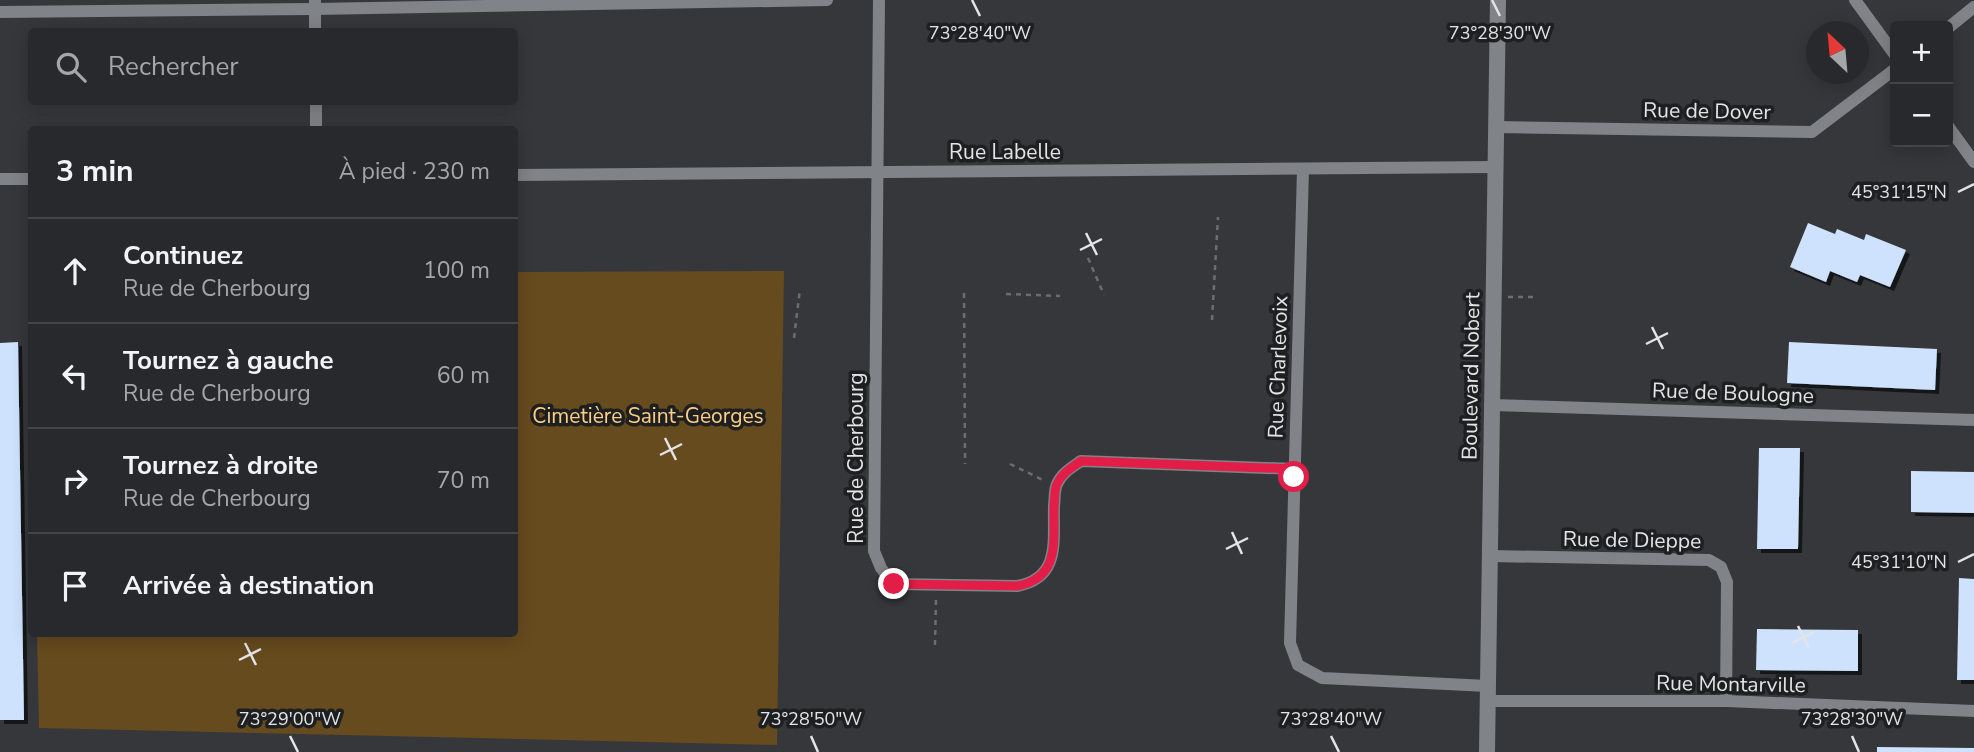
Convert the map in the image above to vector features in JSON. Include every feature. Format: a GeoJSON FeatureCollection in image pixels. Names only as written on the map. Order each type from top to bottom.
{"type":"FeatureCollection","features":[{"type":"Feature","properties":{"kind":"street"},"geometry":{"type":"LineString","coordinates":[[0,12],[315,5],[827,0]]}},
{"type":"Feature","properties":{"kind":"street","name":"Rue de Cherbourg"},"geometry":{"type":"LineString","coordinates":[[879,0],[874,551],[881,568],[894,584],[1028,584],[1041,577],[1052,558],[1055,486]]}},
{"type":"Feature","properties":{"kind":"street","name":"Boulevard Nobert"},"geometry":{"type":"LineString","coordinates":[[1487,752],[1498,0]]}},
{"type":"Feature","properties":{"kind":"street"},"geometry":{"type":"LineString","coordinates":[[1855,0],[1890,48]]}},
{"type":"Feature","properties":{"kind":"street"},"geometry":{"type":"LineString","coordinates":[[315,5],[315,28]]}},
{"type":"Feature","properties":{"kind":"street"},"geometry":{"type":"LineString","coordinates":[[1953,24],[1974,8]]}},
{"type":"Feature","properties":{"kind":"street","name":"Rue de Dover"},"geometry":{"type":"LineString","coordinates":[[1496,127],[1812,132],[1890,73]]}},
{"type":"Feature","properties":{"kind":"street"},"geometry":{"type":"LineString","coordinates":[[316,105],[316,126]]}},
{"type":"Feature","properties":{"kind":"street"},"geometry":{"type":"LineString","coordinates":[[1953,133],[1974,162]]}},
{"type":"Feature","properties":{"kind":"street","name":"Rue Labelle"},"geometry":{"type":"LineString","coordinates":[[518,175],[1495,167]]}},
{"type":"Feature","properties":{"kind":"street","name":"Rue Charlevoix"},"geometry":{"type":"LineString","coordinates":[[1303,169],[1290,643],[1298,665],[1322,678],[1488,693]]}},
{"type":"Feature","properties":{"kind":"street"},"geometry":{"type":"LineString","coordinates":[[0,179],[28,179]]}},
{"type":"Feature","properties":{"kind":"street","name":"Rue de Boulogne"},"geometry":{"type":"LineString","coordinates":[[1492,405],[1974,420]]}},
{"type":"Feature","properties":{"kind":"street"},"geometry":{"type":"LineString","coordinates":[[1055,486],[1065,472],[1081,461],[1295,469]]}},
{"type":"Feature","properties":{"kind":"street","name":"Rue de Dieppe"},"geometry":{"type":"LineString","coordinates":[[1490,556],[1709,560],[1721,567],[1727,582],[1726,701]]}},
{"type":"Feature","properties":{"kind":"street","name":"Rue Montarville"},"geometry":{"type":"LineString","coordinates":[[1488,693],[1974,712]]}},
{"type":"Feature","properties":{"kind":"path"},"geometry":{"type":"LineString","coordinates":[[1212,320],[1218,217]]}},
{"type":"Feature","properties":{"kind":"path"},"geometry":{"type":"LineString","coordinates":[[1088,258],[1104,295]]}},
{"type":"Feature","properties":{"kind":"path"},"geometry":{"type":"LineString","coordinates":[[794,338],[800,289]]}},
{"type":"Feature","properties":{"kind":"path"},"geometry":{"type":"LineString","coordinates":[[964,293],[965,464]]}},
{"type":"Feature","properties":{"kind":"path"},"geometry":{"type":"LineString","coordinates":[[1006,294],[1060,296]]}},
{"type":"Feature","properties":{"kind":"path"},"geometry":{"type":"LineString","coordinates":[[1493,297],[1533,297]]}},
{"type":"Feature","properties":{"kind":"path"},"geometry":{"type":"LineString","coordinates":[[1010,464],[1055,486]]}},
{"type":"Feature","properties":{"kind":"path"},"geometry":{"type":"LineString","coordinates":[[935,645],[936,585]]}},
{"type":"Feature","properties":{"kind":"green space","name":"Cimetière Saint-Georges"},"geometry":{"type":"Polygon","coordinates":[[[784,271],[777,745],[39,728],[37,637],[518,637],[518,272],[784,271]]]}},
{"type":"Feature","properties":{"kind":"building"},"geometry":{"type":"Polygon","coordinates":[[[1808,223],[1835,234],[1837,229],[1864,240],[1866,234],[1906,250],[1890,287],[1860,275],[1857,282],[1830,271],[1826,282],[1790,267],[1808,223]]]}},
{"type":"Feature","properties":{"kind":"building"},"geometry":{"type":"Polygon","coordinates":[[[18,342],[24,720],[0,720],[0,343],[18,342]]]}},
{"type":"Feature","properties":{"kind":"building"},"geometry":{"type":"Polygon","coordinates":[[[1789,342],[1937,349],[1935,390],[1787,383],[1789,342]]]}},
{"type":"Feature","properties":{"kind":"building"},"geometry":{"type":"Polygon","coordinates":[[[1759,448],[1800,448],[1798,549],[1757,549],[1759,448]]]}},
{"type":"Feature","properties":{"kind":"building"},"geometry":{"type":"Polygon","coordinates":[[[1911,471],[1974,472],[1974,513],[1911,512],[1911,471]]]}},
{"type":"Feature","properties":{"kind":"building"},"geometry":{"type":"Polygon","coordinates":[[[1959,578],[1974,579],[1974,680],[1957,680],[1959,578]]]}},
{"type":"Feature","properties":{"kind":"building"},"geometry":{"type":"Polygon","coordinates":[[[1757,629],[1858,630],[1858,671],[1756,670],[1757,629]]]}},
{"type":"Feature","properties":{"kind":"building"},"geometry":{"type":"Polygon","coordinates":[[[1877,747],[1974,748],[1974,752],[1877,752],[1877,747]]]}},
{"type":"Feature","properties":{"kind":"route"},"geometry":{"type":"LineString","coordinates":[[894,584],[1017,586],[1041,577],[1052,558],[1055,486],[1065,472],[1081,461],[1295,469],[1294,477]]}}]}
